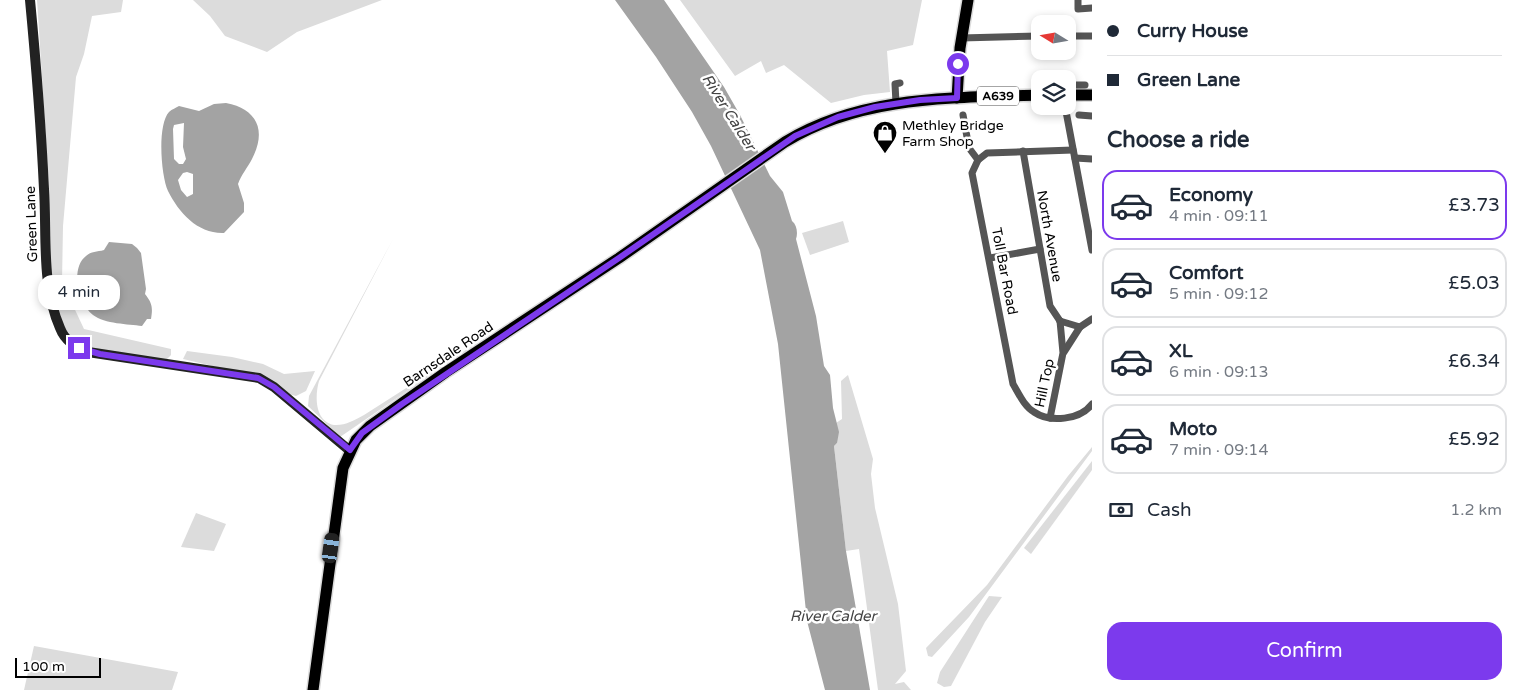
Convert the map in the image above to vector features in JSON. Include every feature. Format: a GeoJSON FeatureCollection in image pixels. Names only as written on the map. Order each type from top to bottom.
{"type":"FeatureCollection","features":[{"type":"Feature","properties":{"kind":"main road"},"geometry":{"type":"LineString","coordinates":[[957,98],[961,38],[968,0]]}},
{"type":"Feature","properties":{"kind":"main road","name":"A639"},"geometry":{"type":"LineString","coordinates":[[896,103],[957,98],[1031,95]]}},
{"type":"Feature","properties":{"kind":"main road"},"geometry":{"type":"LineString","coordinates":[[1076,95],[1092,95]]}},
{"type":"Feature","properties":{"kind":"main road","name":"Barnsdale Road"},"geometry":{"type":"LineString","coordinates":[[313,690],[341,478],[350,450],[362,433],[394,409],[619,258],[719,187],[808,129],[838,117],[896,103]]}},
{"type":"Feature","properties":{"kind":"street","name":"Green Lane"},"geometry":{"type":"LineString","coordinates":[[30,0],[44,189],[48,280],[57,321],[66,339],[71,344],[88,352],[258,378],[274,387],[350,450]]}},
{"type":"Feature","properties":{"kind":"street"},"geometry":{"type":"LineString","coordinates":[[1078,0],[1078,9],[1092,8]]}},
{"type":"Feature","properties":{"kind":"street"},"geometry":{"type":"LineString","coordinates":[[961,38],[1031,36]]}},
{"type":"Feature","properties":{"kind":"street"},"geometry":{"type":"LineString","coordinates":[[1076,36],[1092,36]]}},
{"type":"Feature","properties":{"kind":"street"},"geometry":{"type":"LineString","coordinates":[[896,103],[895,84],[900,83]]}},
{"type":"Feature","properties":{"kind":"street"},"geometry":{"type":"LineString","coordinates":[[1076,86],[1085,85]]}},
{"type":"Feature","properties":{"kind":"street"},"geometry":{"type":"LineString","coordinates":[[963,115],[969,148],[978,160],[987,153],[1074,150]]}},
{"type":"Feature","properties":{"kind":"street"},"geometry":{"type":"LineString","coordinates":[[1067,115],[1092,250]]}},
{"type":"Feature","properties":{"kind":"street"},"geometry":{"type":"LineString","coordinates":[[1078,115],[1092,116]]}},
{"type":"Feature","properties":{"kind":"street","name":"North Avenue"},"geometry":{"type":"LineString","coordinates":[[1023,151],[1050,306],[1060,321]]}},
{"type":"Feature","properties":{"kind":"street"},"geometry":{"type":"LineString","coordinates":[[1075,158],[1092,160]]}},
{"type":"Feature","properties":{"kind":"street","name":"Toll Bar Road"},"geometry":{"type":"LineString","coordinates":[[978,160],[972,173],[1013,384],[1021,399],[1034,413],[1050,418]]}},
{"type":"Feature","properties":{"kind":"street"},"geometry":{"type":"LineString","coordinates":[[990,258],[1040,249]]}},
{"type":"Feature","properties":{"kind":"street"},"geometry":{"type":"LineString","coordinates":[[1060,321],[1080,327],[1092,319]]}},
{"type":"Feature","properties":{"kind":"street","name":"Hill Top"},"geometry":{"type":"LineString","coordinates":[[1050,418],[1064,352],[1060,321]]}},
{"type":"Feature","properties":{"kind":"street","name":"Hill Top"},"geometry":{"type":"LineString","coordinates":[[1064,352],[1080,327]]}},
{"type":"Feature","properties":{"kind":"street"},"geometry":{"type":"LineString","coordinates":[[1050,418],[1070,418],[1089,408],[1092,404]]}},
{"type":"Feature","properties":{"kind":"shaded area"},"geometry":{"type":"Polygon","coordinates":[[[37,0],[123,0],[121,12],[92,16],[84,54],[76,77],[63,226],[62,282],[84,329],[171,349],[171,355],[166,360],[97,350],[75,342],[62,324],[51,281],[49,186],[37,0]]]}},
{"type":"Feature","properties":{"kind":"shaded area"},"geometry":{"type":"Polygon","coordinates":[[[193,0],[382,0],[297,32],[267,52],[225,36],[210,16],[193,0]]]}},
{"type":"Feature","properties":{"kind":"shaded area"},"geometry":{"type":"Polygon","coordinates":[[[680,0],[922,0],[913,45],[887,51],[890,92],[864,95],[831,103],[784,65],[766,73],[761,61],[735,76],[680,0]]]}},
{"type":"Feature","properties":{"kind":"shaded area"},"geometry":{"type":"Polygon","coordinates":[[[843,221],[849,242],[810,255],[802,233],[843,221]]]}},
{"type":"Feature","properties":{"kind":"shaded area"},"geometry":{"type":"Polygon","coordinates":[[[393,239],[319,381],[317,400],[319,413],[327,423],[334,425],[346,424],[357,419],[483,339],[340,437],[308,406],[309,396],[393,239]]]}},
{"type":"Feature","properties":{"kind":"shaded area"},"geometry":{"type":"Polygon","coordinates":[[[187,351],[232,357],[263,364],[284,374],[315,371],[306,391],[296,396],[288,394],[268,379],[183,359],[187,351]]]}},
{"type":"Feature","properties":{"kind":"shaded area"},"geometry":{"type":"Polygon","coordinates":[[[848,375],[873,459],[871,474],[875,508],[898,604],[906,671],[895,684],[904,682],[911,690],[878,690],[859,549],[846,551],[834,446],[837,443],[836,423],[842,419],[841,381],[848,375]]]}},
{"type":"Feature","properties":{"kind":"shaded area"},"geometry":{"type":"Polygon","coordinates":[[[1092,447],[1092,451],[969,617],[932,657],[928,656],[926,648],[987,585],[1068,476],[1092,447]]]}},
{"type":"Feature","properties":{"kind":"shaded area"},"geometry":{"type":"Polygon","coordinates":[[[1092,461],[1092,470],[1031,554],[1024,548],[1092,461]]]}},
{"type":"Feature","properties":{"kind":"shaded area"},"geometry":{"type":"Polygon","coordinates":[[[196,513],[226,524],[214,551],[181,547],[196,513]]]}},
{"type":"Feature","properties":{"kind":"shaded area"},"geometry":{"type":"Polygon","coordinates":[[[989,596],[1002,597],[985,622],[951,686],[944,687],[937,683],[940,672],[989,596]]]}},
{"type":"Feature","properties":{"kind":"shaded area"},"geometry":{"type":"Polygon","coordinates":[[[34,646],[178,672],[172,690],[24,690],[34,646]]]}},
{"type":"Feature","properties":{"kind":"water","name":"River Calder"},"geometry":{"type":"Polygon","coordinates":[[[615,0],[664,0],[724,87],[770,176],[783,192],[792,221],[796,227],[796,239],[816,316],[824,366],[830,375],[833,408],[839,432],[837,443],[834,446],[846,551],[870,690],[825,690],[807,621],[778,344],[760,250],[711,146],[692,112],[615,0]]]}},
{"type":"Feature","properties":{"kind":"water"},"geometry":{"type":"Polygon","coordinates":[[[226,103],[245,110],[252,116],[259,130],[256,149],[238,184],[244,203],[244,212],[224,233],[206,230],[198,226],[190,221],[178,207],[168,191],[161,151],[165,119],[171,110],[179,106],[199,111],[214,104],[226,103]],[[184,123],[174,125],[173,129],[174,159],[179,164],[183,164],[186,159],[183,147],[184,123]],[[183,173],[178,180],[181,190],[187,197],[193,194],[193,174],[183,173]]]}},
{"type":"Feature","properties":{"kind":"water"},"geometry":{"type":"Polygon","coordinates":[[[109,242],[132,244],[141,253],[145,294],[151,303],[152,311],[151,319],[147,319],[142,326],[117,323],[98,318],[83,303],[78,286],[78,269],[86,256],[90,253],[104,250],[109,242]]]}},
{"type":"Feature","properties":{"kind":"place","name":"Methley Bridge Farm Shop"},"geometry":{"type":"Point","coordinates":[885,154]}},
{"type":"Feature","properties":{"kind":"route"},"geometry":{"type":"LineString","coordinates":[[79,348],[88,352],[258,378],[274,387],[350,450],[356,440],[370,426],[446,372],[619,258],[795,136],[838,117],[875,107],[920,100],[957,98],[958,64]]}}]}
